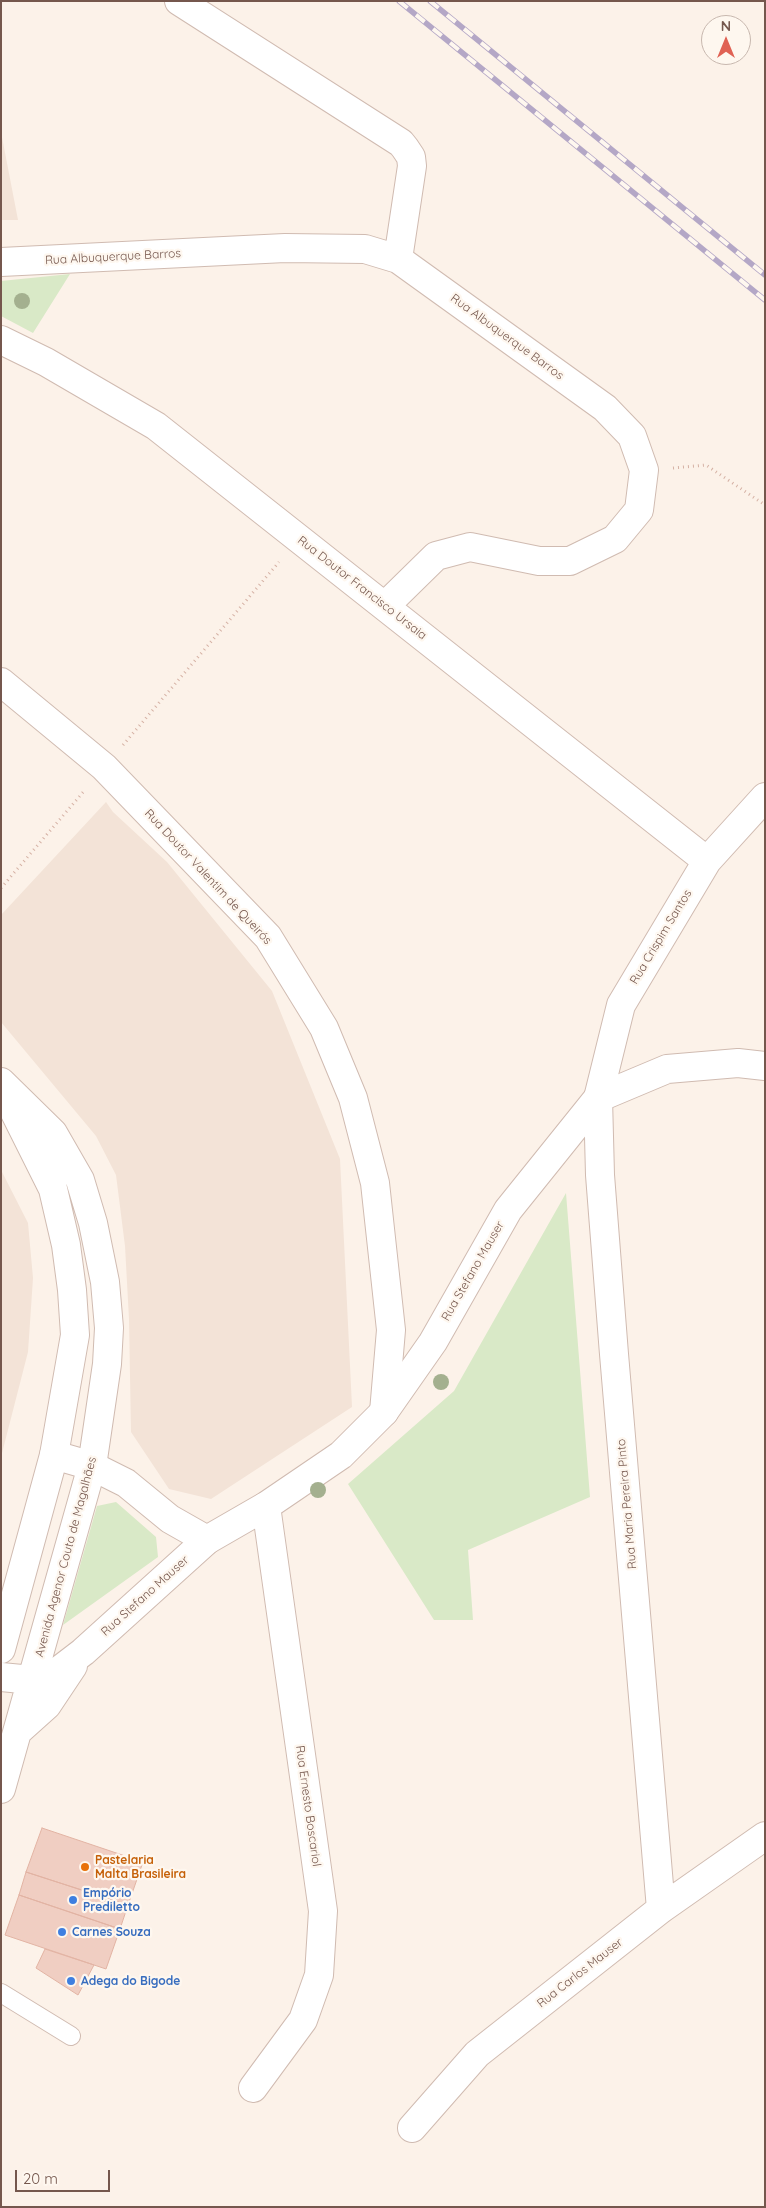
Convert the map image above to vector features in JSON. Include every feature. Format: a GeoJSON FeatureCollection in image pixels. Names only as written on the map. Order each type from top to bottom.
{"type":"FeatureCollection","features":[{"type":"Feature","properties":{"kind":"street"},"geometry":{"type":"LineString","coordinates":[[179,1],[406,148],[411,157],[412,166],[398,260]]}},
{"type":"Feature","properties":{"kind":"street","name":"Rua Albuquerque Barros"},"geometry":{"type":"LineString","coordinates":[[1,262],[285,248],[365,249],[398,260],[605,408],[632,436],[644,470],[639,510],[615,539],[570,561],[539,561],[470,547],[436,556],[384,606]]}},
{"type":"Feature","properties":{"kind":"street","name":"Rua Doutor Francisco Ursaia"},"geometry":{"type":"LineString","coordinates":[[1,340],[46,362],[156,426],[707,861]]}},
{"type":"Feature","properties":{"kind":"street","name":"Rua Doutor Valentim de Queirós"},"geometry":{"type":"LineString","coordinates":[[1,682],[104,767],[268,937],[324,1028],[353,1098],[375,1183],[391,1330],[384,1412]]}},
{"type":"Feature","properties":{"kind":"street","name":"Rua Crispim Santos"},"geometry":{"type":"LineString","coordinates":[[598,1098],[621,1005],[707,861],[765,797]]}},
{"type":"Feature","properties":{"kind":"street","name":"Rua Stefano Mauser"},"geometry":{"type":"LineString","coordinates":[[1,1677],[32,1680],[49,1678],[83,1652],[207,1540],[266,1506],[341,1455],[384,1412],[433,1342],[508,1210],[598,1098],[667,1069],[738,1063],[765,1066]]}},
{"type":"Feature","properties":{"kind":"street","name":"Avenida Agenor Couto de Magalhães"},"geometry":{"type":"LineString","coordinates":[[1,1084],[53,1189],[66,1245],[72,1290],[75,1336],[54,1455],[1,1649]]}},
{"type":"Feature","properties":{"kind":"street","name":"Avenida Agenor Couto de Magalhães"},"geometry":{"type":"LineString","coordinates":[[1,1084],[53,1133],[80,1180],[93,1224],[105,1282],[109,1328],[107,1364],[92,1466],[1,1789]]}},
{"type":"Feature","properties":{"kind":"street","name":"Rua Maria Pereira Pinto"},"geometry":{"type":"LineString","coordinates":[[598,1098],[600,1175],[661,1909]]}},
{"type":"Feature","properties":{"kind":"street"},"geometry":{"type":"LineString","coordinates":[[54,1455],[92,1466],[126,1483],[170,1519],[207,1540]]}},
{"type":"Feature","properties":{"kind":"street","name":"Rua Ernesto Boscariol"},"geometry":{"type":"LineString","coordinates":[[253,2088],[303,2020],[319,1975],[323,1911],[266,1506]]}},
{"type":"Feature","properties":{"kind":"street","name":"Rua Stefano Mauser"},"geometry":{"type":"LineString","coordinates":[[18,1731],[47,1705],[83,1652]]}},
{"type":"Feature","properties":{"kind":"street","name":"Rua Carlos Mauser"},"geometry":{"type":"LineString","coordinates":[[412,2128],[477,2054],[661,1909],[765,1836]]}},
{"type":"Feature","properties":{"kind":"lane"},"geometry":{"type":"LineString","coordinates":[[1,1993],[71,2036]]}},
{"type":"Feature","properties":{"kind":"path"},"geometry":{"type":"LineString","coordinates":[[644,470],[706,465],[765,505]]}},
{"type":"Feature","properties":{"kind":"path"},"geometry":{"type":"LineString","coordinates":[[1,888],[299,538]]}},
{"type":"Feature","properties":{"kind":"shaded area"},"geometry":{"type":"Polygon","coordinates":[[[1,132],[18,220],[1,220],[1,132]]]}},
{"type":"Feature","properties":{"kind":"shaded area"},"geometry":{"type":"Polygon","coordinates":[[[106,802],[113,812],[167,862],[272,991],[340,1159],[352,1407],[211,1499],[169,1489],[131,1432],[129,1319],[125,1246],[116,1175],[96,1136],[1,1022],[1,915],[106,802]]]}},
{"type":"Feature","properties":{"kind":"shaded area"},"geometry":{"type":"Polygon","coordinates":[[[1,1170],[28,1223],[33,1278],[28,1352],[1,1457],[1,1170]]]}},
{"type":"Feature","properties":{"kind":"green space"},"geometry":{"type":"Polygon","coordinates":[[[70,274],[33,333],[1,316],[1,281],[70,274]]]}},
{"type":"Feature","properties":{"kind":"green space"},"geometry":{"type":"Polygon","coordinates":[[[566,1193],[590,1497],[468,1550],[473,1620],[434,1620],[348,1484],[454,1391],[566,1193]]]}},
{"type":"Feature","properties":{"kind":"green space"},"geometry":{"type":"Polygon","coordinates":[[[116,1502],[156,1537],[158,1557],[63,1625],[97,1506],[116,1502]]]}},
{"type":"Feature","properties":{"kind":"building","name":"Pastelaria Malta Brasileira"},"geometry":{"type":"Polygon","coordinates":[[[42,1828],[143,1862],[128,1905],[26,1872],[42,1828]]]}},
{"type":"Feature","properties":{"kind":"building","name":"Empório Prediletto"},"geometry":{"type":"Polygon","coordinates":[[[26,1872],[128,1905],[120,1929],[19,1895],[26,1872]]]}},
{"type":"Feature","properties":{"kind":"building","name":"Carnes Souza"},"geometry":{"type":"Polygon","coordinates":[[[19,1895],[120,1929],[106,1969],[5,1935],[19,1895]]]}},
{"type":"Feature","properties":{"kind":"building","name":"Adega do Bigode"},"geometry":{"type":"Polygon","coordinates":[[[45,1949],[94,1965],[78,1995],[36,1968],[45,1949]]]}},
{"type":"Feature","properties":{"kind":"railway"},"geometry":{"type":"LineString","coordinates":[[399,1],[765,300]]}},
{"type":"Feature","properties":{"kind":"railway"},"geometry":{"type":"LineString","coordinates":[[430,1],[765,275]]}},
{"type":"Feature","properties":{"kind":"place","name":"Pastelaria Malta Brasileira"},"geometry":{"type":"Point","coordinates":[85,1867]}},
{"type":"Feature","properties":{"kind":"place","name":"Empório Prediletto"},"geometry":{"type":"Point","coordinates":[73,1900]}},
{"type":"Feature","properties":{"kind":"place","name":"Carnes Souza"},"geometry":{"type":"Point","coordinates":[62,1932]}},
{"type":"Feature","properties":{"kind":"place","name":"Adega do Bigode"},"geometry":{"type":"Point","coordinates":[71,1981]}}]}
